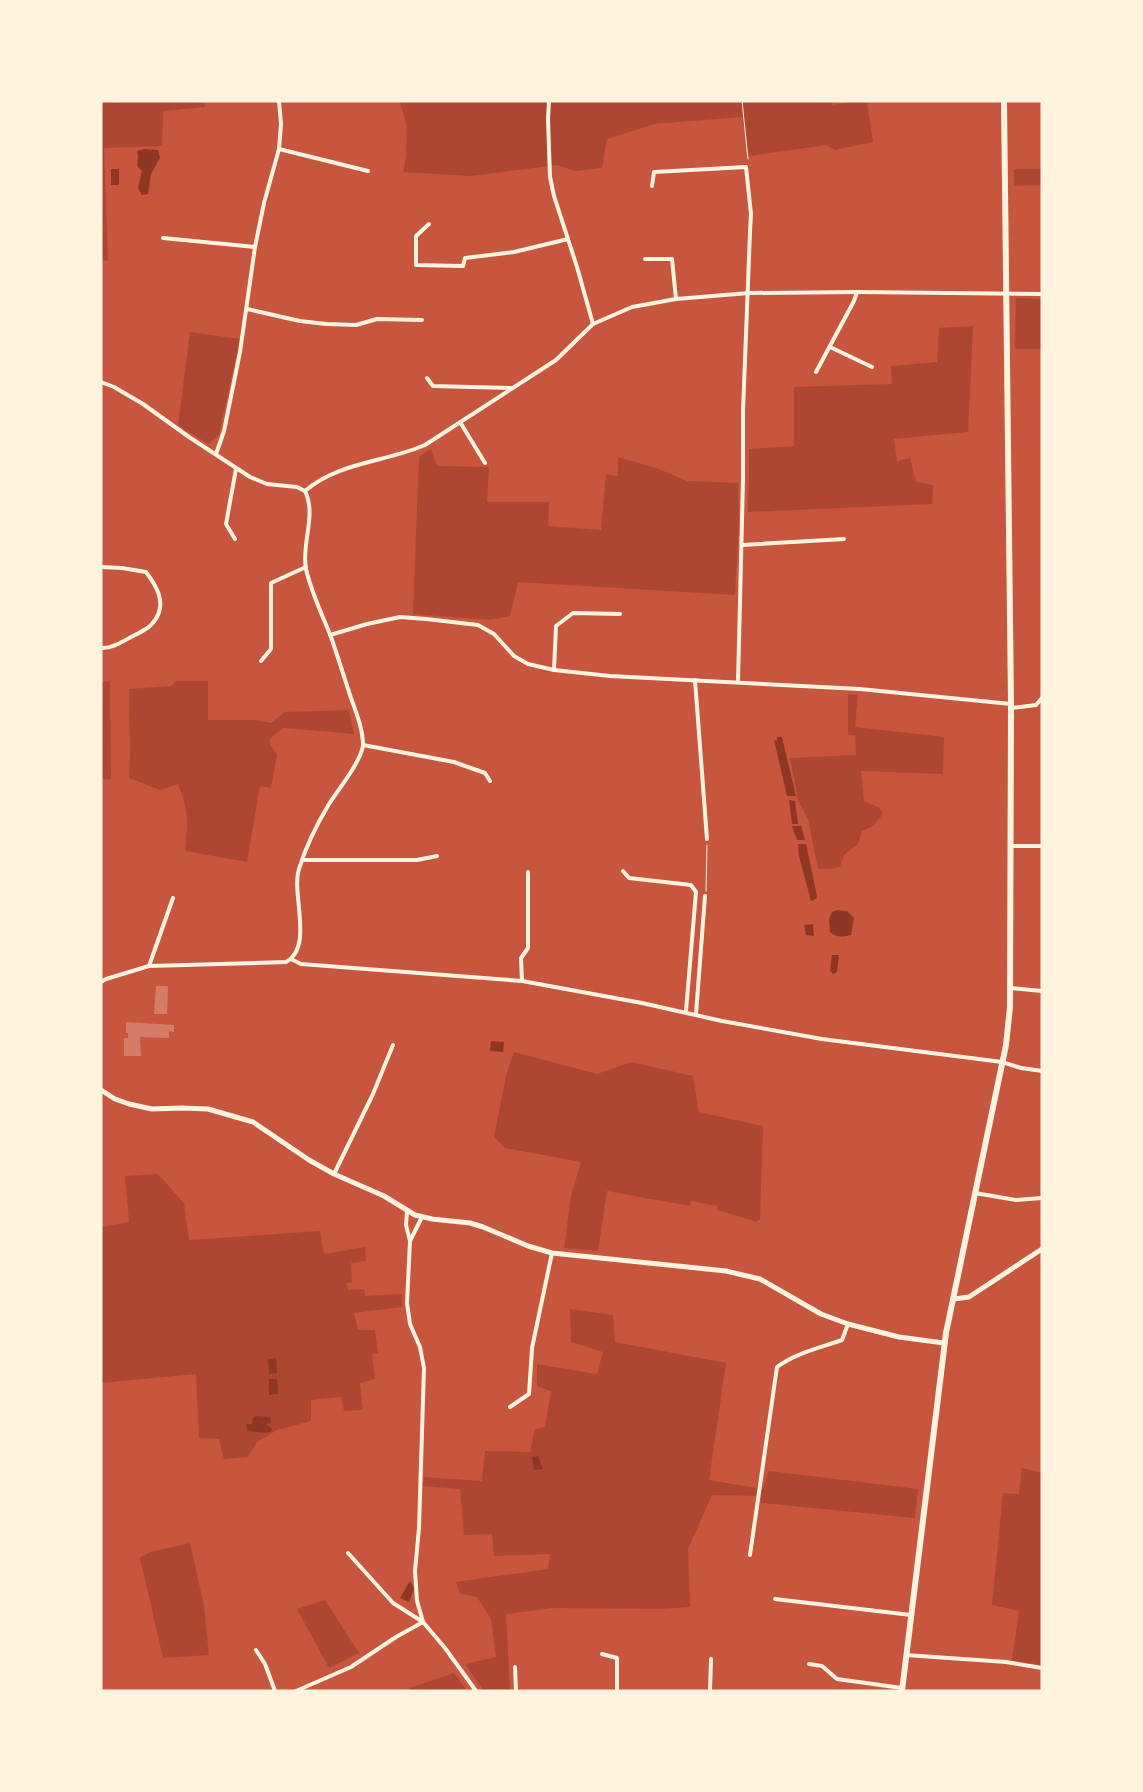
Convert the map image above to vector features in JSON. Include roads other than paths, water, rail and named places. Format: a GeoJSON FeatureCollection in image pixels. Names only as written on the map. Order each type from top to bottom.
{"type":"FeatureCollection","features":[{"type":"Feature","properties":{"kind":"main road"},"geometry":{"type":"LineString","coordinates":[[902,1690],[944,1343],[1008,1029],[1010,988],[1011,706],[1004,101]]}},
{"type":"Feature","properties":{"kind":"street"},"geometry":{"type":"LineString","coordinates":[[216,454],[224,431],[240,352],[255,247],[279,149],[281,124],[279,101]]}},
{"type":"Feature","properties":{"kind":"street"},"geometry":{"type":"LineString","coordinates":[[549,101],[550,177],[593,324]]}},
{"type":"Feature","properties":{"kind":"street"},"geometry":{"type":"LineString","coordinates":[[279,149],[368,171]]}},
{"type":"Feature","properties":{"kind":"street"},"geometry":{"type":"LineString","coordinates":[[652,186],[654,172],[746,166],[751,214],[743,411],[738,682]]}},
{"type":"Feature","properties":{"kind":"street"},"geometry":{"type":"LineString","coordinates":[[429,224],[416,236],[416,265],[463,266],[465,258],[514,252],[568,239]]}},
{"type":"Feature","properties":{"kind":"street"},"geometry":{"type":"LineString","coordinates":[[163,238],[255,247]]}},
{"type":"Feature","properties":{"kind":"street"},"geometry":{"type":"LineString","coordinates":[[645,258],[672,259],[676,299]]}},
{"type":"Feature","properties":{"kind":"street"},"geometry":{"type":"LineString","coordinates":[[816,372],[857,292]]}},
{"type":"Feature","properties":{"kind":"street"},"geometry":{"type":"LineString","coordinates":[[305,491],[319,479],[342,470],[416,449],[556,360],[593,324],[632,306],[676,299],[749,293],[1042,294]]}},
{"type":"Feature","properties":{"kind":"street"},"geometry":{"type":"LineString","coordinates":[[246,309],[300,321],[326,324],[356,325],[377,319],[422,320]]}},
{"type":"Feature","properties":{"kind":"street"},"geometry":{"type":"LineString","coordinates":[[830,347],[872,367]]}},
{"type":"Feature","properties":{"kind":"street"},"geometry":{"type":"LineString","coordinates":[[427,378],[433,386],[512,388]]}},
{"type":"Feature","properties":{"kind":"street"},"geometry":{"type":"LineString","coordinates":[[101,382],[130,396],[188,437],[261,482],[296,487],[305,491],[309,499],[310,509],[306,568],[309,584],[330,635],[359,722],[363,745],[361,756],[329,804],[313,832],[302,859],[298,872],[300,930],[297,950],[291,959],[278,963],[148,966],[101,982]]}},
{"type":"Feature","properties":{"kind":"street"},"geometry":{"type":"LineString","coordinates":[[460,422],[485,463]]}},
{"type":"Feature","properties":{"kind":"street"},"geometry":{"type":"LineString","coordinates":[[235,539],[226,524],[236,468]]}},
{"type":"Feature","properties":{"kind":"street"},"geometry":{"type":"LineString","coordinates":[[742,544],[844,539]]}},
{"type":"Feature","properties":{"kind":"street"},"geometry":{"type":"LineString","coordinates":[[101,567],[146,572],[160,594],[158,613],[150,626],[116,644],[101,648]]}},
{"type":"Feature","properties":{"kind":"street"},"geometry":{"type":"LineString","coordinates":[[261,661],[270,649],[271,583],[306,568]]}},
{"type":"Feature","properties":{"kind":"street"},"geometry":{"type":"LineString","coordinates":[[554,670],[556,626],[573,613],[620,614]]}},
{"type":"Feature","properties":{"kind":"street"},"geometry":{"type":"LineString","coordinates":[[330,635],[400,617],[478,624],[494,634],[514,656],[528,664],[554,670],[610,676],[860,689],[1011,706],[1036,705],[1042,698]]}},
{"type":"Feature","properties":{"kind":"street"},"geometry":{"type":"LineString","coordinates":[[695,680],[704,779],[707,840]]}},
{"type":"Feature","properties":{"kind":"street"},"geometry":{"type":"LineString","coordinates":[[363,745],[454,762],[485,773],[490,781]]}},
{"type":"Feature","properties":{"kind":"street"},"geometry":{"type":"LineString","coordinates":[[1010,846],[1042,846]]}},
{"type":"Feature","properties":{"kind":"street"},"geometry":{"type":"LineString","coordinates":[[302,859],[417,860],[437,856]]}},
{"type":"Feature","properties":{"kind":"street"},"geometry":{"type":"LineString","coordinates":[[623,870],[629,878],[691,885],[696,892],[686,1011]]}},
{"type":"Feature","properties":{"kind":"street"},"geometry":{"type":"LineString","coordinates":[[522,981],[521,958],[528,948],[528,872]]}},
{"type":"Feature","properties":{"kind":"street"},"geometry":{"type":"LineString","coordinates":[[696,1014],[705,896]]}},
{"type":"Feature","properties":{"kind":"street"},"geometry":{"type":"LineString","coordinates":[[148,966],[173,898]]}},
{"type":"Feature","properties":{"kind":"street"},"geometry":{"type":"LineString","coordinates":[[291,959],[301,964],[522,981],[686,1011],[722,1021],[822,1040],[1002,1062],[1021,1068],[1042,1071]]}},
{"type":"Feature","properties":{"kind":"street"},"geometry":{"type":"LineString","coordinates":[[1010,988],[1042,991]]}},
{"type":"Feature","properties":{"kind":"street"},"geometry":{"type":"LineString","coordinates":[[334,1174],[373,1094],[393,1045]]}},
{"type":"Feature","properties":{"kind":"street"},"geometry":{"type":"LineString","coordinates":[[101,1090],[115,1099],[152,1109],[208,1109],[253,1122],[309,1160],[334,1174],[384,1196],[407,1211],[422,1217],[470,1223],[528,1246],[552,1253],[726,1270],[760,1280],[821,1314],[848,1324],[899,1337],[944,1343]]}},
{"type":"Feature","properties":{"kind":"street"},"geometry":{"type":"LineString","coordinates":[[975,1193],[1016,1200],[1042,1198]]}},
{"type":"Feature","properties":{"kind":"street"},"geometry":{"type":"LineString","coordinates":[[407,1211],[406,1225],[410,1241],[407,1303],[410,1324],[420,1347],[424,1368],[419,1528],[415,1571],[417,1601],[422,1622]]}},
{"type":"Feature","properties":{"kind":"street"},"geometry":{"type":"LineString","coordinates":[[410,1241],[422,1217]]}},
{"type":"Feature","properties":{"kind":"street"},"geometry":{"type":"LineString","coordinates":[[954,1300],[969,1297],[1042,1249]]}},
{"type":"Feature","properties":{"kind":"street"},"geometry":{"type":"LineString","coordinates":[[510,1407],[529,1394],[532,1348],[552,1253]]}},
{"type":"Feature","properties":{"kind":"street"},"geometry":{"type":"LineString","coordinates":[[750,1555],[777,1367],[788,1359],[842,1340],[848,1324]]}},
{"type":"Feature","properties":{"kind":"street"},"geometry":{"type":"LineString","coordinates":[[348,1553],[393,1603],[422,1622],[445,1648],[476,1691]]}},
{"type":"Feature","properties":{"kind":"street"},"geometry":{"type":"LineString","coordinates":[[775,1599],[911,1615]]}},
{"type":"Feature","properties":{"kind":"street"},"geometry":{"type":"LineString","coordinates":[[296,1691],[351,1667],[422,1622]]}},
{"type":"Feature","properties":{"kind":"street"},"geometry":{"type":"LineString","coordinates":[[256,1650],[265,1664],[275,1691]]}},
{"type":"Feature","properties":{"kind":"street"},"geometry":{"type":"LineString","coordinates":[[602,1654],[618,1658],[617,1691]]}},
{"type":"Feature","properties":{"kind":"street"},"geometry":{"type":"LineString","coordinates":[[906,1655],[1006,1662],[1042,1668]]}},
{"type":"Feature","properties":{"kind":"street"},"geometry":{"type":"LineString","coordinates":[[710,1691],[711,1659]]}},
{"type":"Feature","properties":{"kind":"street"},"geometry":{"type":"LineString","coordinates":[[808,1664],[822,1666],[837,1679],[902,1690]]}},
{"type":"Feature","properties":{"kind":"street"},"geometry":{"type":"LineString","coordinates":[[515,1667],[516,1691]]}}]}
